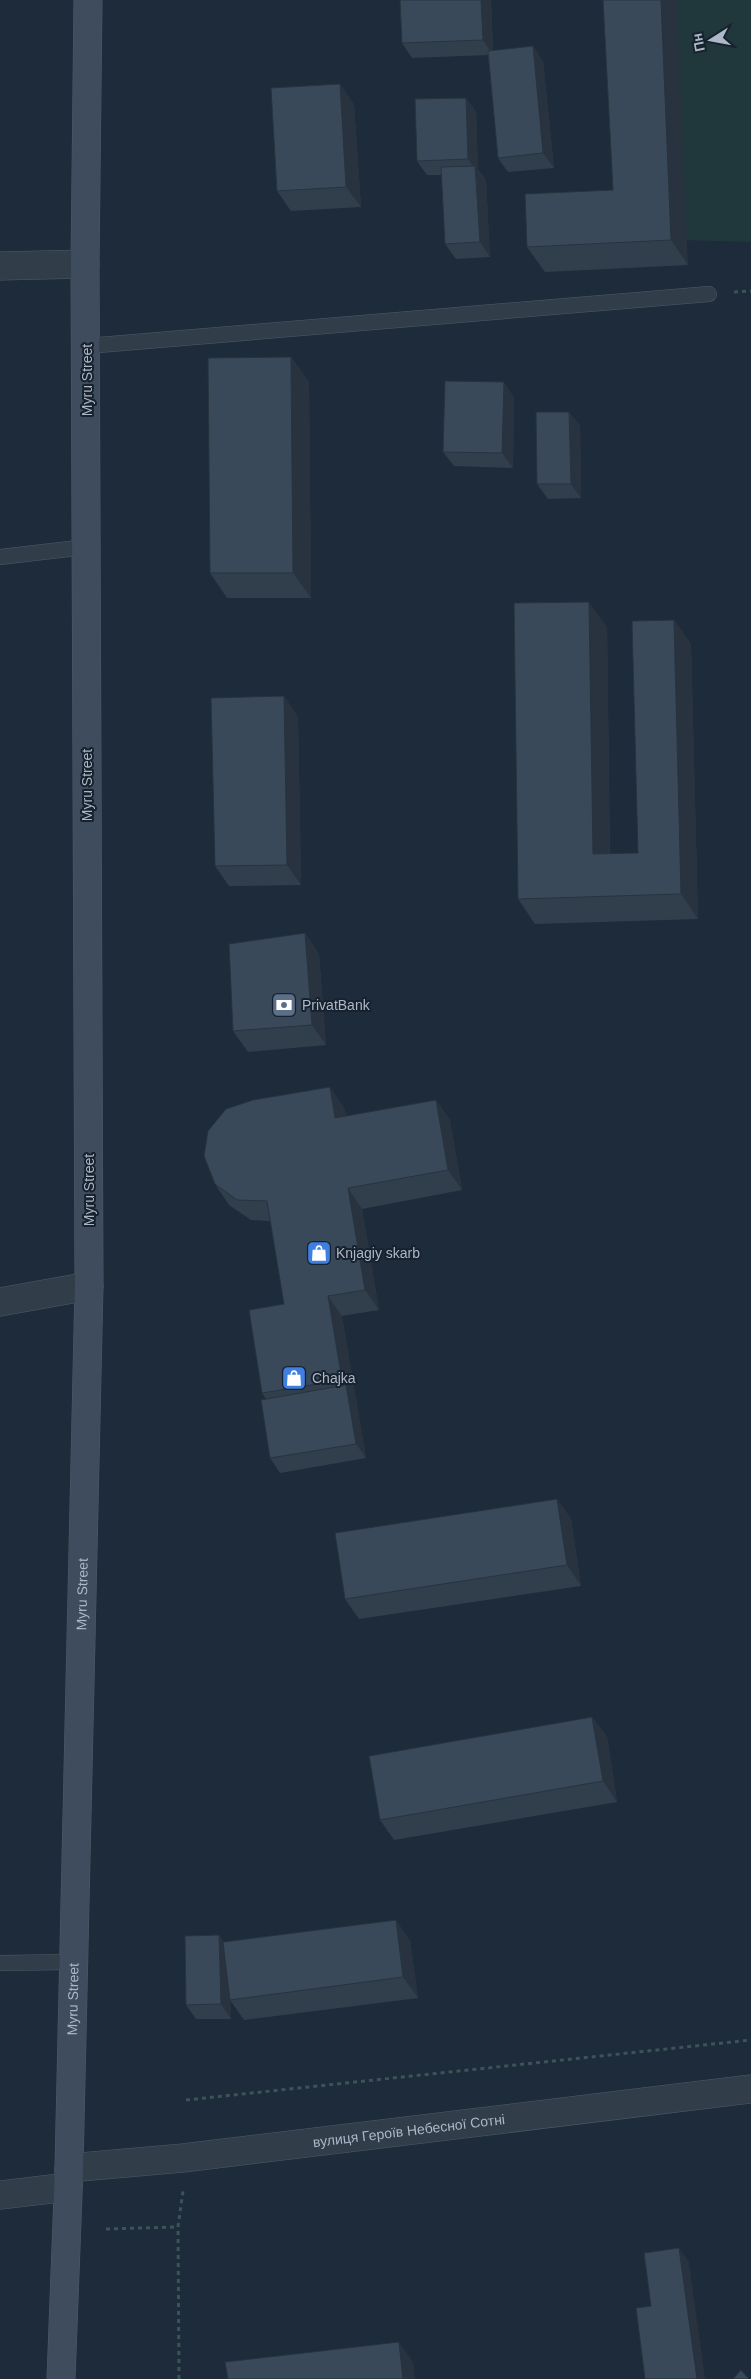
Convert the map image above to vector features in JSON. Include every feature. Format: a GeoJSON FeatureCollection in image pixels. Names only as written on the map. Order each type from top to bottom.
{"type":"FeatureCollection","features":[{"type":"Feature","properties":{"kind":"main road","name":"Myru Street"},"geometry":{"type":"LineString","coordinates":[[61,2379],[68,2178],[89,1286],[87,346],[85,264],[88,0]]}},
{"type":"Feature","properties":{"kind":"street"},"geometry":{"type":"LineString","coordinates":[[0,266],[85,264]]}},
{"type":"Feature","properties":{"kind":"street"},"geometry":{"type":"LineString","coordinates":[[0,1302],[89,1286]]}},
{"type":"Feature","properties":{"kind":"street","name":"вулиця Героїв Небесної Сотні"},"geometry":{"type":"LineString","coordinates":[[0,2195],[68,2178],[183,2158],[751,2089]]}},
{"type":"Feature","properties":{"kind":"lane"},"geometry":{"type":"LineString","coordinates":[[87,346],[709,294]]}},
{"type":"Feature","properties":{"kind":"lane"},"geometry":{"type":"LineString","coordinates":[[0,557],[86,547]]}},
{"type":"Feature","properties":{"kind":"lane"},"geometry":{"type":"LineString","coordinates":[[0,1963],[72,1962]]}},
{"type":"Feature","properties":{"kind":"path"},"geometry":{"type":"LineString","coordinates":[[186,2100],[751,2040]]}},
{"type":"Feature","properties":{"kind":"path"},"geometry":{"type":"LineString","coordinates":[[179,2379],[178,2227],[183,2190]]}},
{"type":"Feature","properties":{"kind":"path"},"geometry":{"type":"LineString","coordinates":[[106,2229],[178,2227]]}},
{"type":"Feature","properties":{"kind":"green space"},"geometry":{"type":"Polygon","coordinates":[[[631,0],[751,0],[751,242],[642,239],[631,0]]]}},
{"type":"Feature","properties":{"kind":"building"},"geometry":{"type":"Polygon","coordinates":[[[400,0],[481,0],[483,40],[402,43],[400,0]]]}},
{"type":"Feature","properties":{"kind":"building"},"geometry":{"type":"Polygon","coordinates":[[[603,0],[661,0],[671,240],[527,247],[525,194],[613,190],[603,0]]]}},
{"type":"Feature","properties":{"kind":"building"},"geometry":{"type":"Polygon","coordinates":[[[533,46],[543,153],[498,158],[488,51],[533,46]]]}},
{"type":"Feature","properties":{"kind":"building"},"geometry":{"type":"Polygon","coordinates":[[[340,84],[346,187],[277,191],[271,88],[340,84]]]}},
{"type":"Feature","properties":{"kind":"building"},"geometry":{"type":"Polygon","coordinates":[[[466,98],[468,159],[417,161],[415,99],[466,98]]]}},
{"type":"Feature","properties":{"kind":"building"},"geometry":{"type":"Polygon","coordinates":[[[475,166],[480,242],[445,244],[441,167],[475,166]]]}},
{"type":"Feature","properties":{"kind":"building"},"geometry":{"type":"Polygon","coordinates":[[[291,357],[293,573],[210,573],[208,358],[291,357]]]}},
{"type":"Feature","properties":{"kind":"building"},"geometry":{"type":"Polygon","coordinates":[[[445,381],[504,382],[502,453],[443,452],[445,381]]]}},
{"type":"Feature","properties":{"kind":"building"},"geometry":{"type":"Polygon","coordinates":[[[536,412],[569,412],[571,484],[537,484],[536,412]]]}},
{"type":"Feature","properties":{"kind":"building"},"geometry":{"type":"Polygon","coordinates":[[[589,602],[593,854],[638,853],[632,621],[674,620],[681,894],[518,899],[514,603],[589,602]]]}},
{"type":"Feature","properties":{"kind":"building"},"geometry":{"type":"Polygon","coordinates":[[[284,696],[287,865],[215,866],[211,698],[284,696]]]}},
{"type":"Feature","properties":{"kind":"building","name":"PrivatBank"},"geometry":{"type":"Polygon","coordinates":[[[305,933],[312,1025],[233,1031],[229,944],[305,933]]]}},
{"type":"Feature","properties":{"kind":"building"},"geometry":{"type":"Polygon","coordinates":[[[330,1087],[335,1118],[436,1100],[448,1170],[348,1188],[365,1290],[328,1296],[342,1380],[262,1393],[249,1310],[284,1304],[267,1201],[237,1200],[215,1184],[204,1156],[208,1131],[226,1109],[253,1100],[330,1087]]]}},
{"type":"Feature","properties":{"kind":"building"},"geometry":{"type":"Polygon","coordinates":[[[346,1385],[356,1444],[270,1458],[261,1400],[346,1385]]]}},
{"type":"Feature","properties":{"kind":"building"},"geometry":{"type":"Polygon","coordinates":[[[557,1499],[567,1565],[345,1599],[335,1533],[557,1499]]]}},
{"type":"Feature","properties":{"kind":"building"},"geometry":{"type":"Polygon","coordinates":[[[592,1717],[603,1781],[380,1820],[369,1756],[592,1717]]]}},
{"type":"Feature","properties":{"kind":"building"},"geometry":{"type":"Polygon","coordinates":[[[396,1920],[403,1977],[230,2000],[223,1942],[396,1920]]]}},
{"type":"Feature","properties":{"kind":"building"},"geometry":{"type":"Polygon","coordinates":[[[219,1935],[221,2004],[186,2005],[185,1936],[219,1935]]]}},
{"type":"Feature","properties":{"kind":"building"},"geometry":{"type":"Polygon","coordinates":[[[679,2248],[697,2379],[645,2379],[636,2308],[651,2306],[644,2253],[679,2248]]]}},
{"type":"Feature","properties":{"kind":"building"},"geometry":{"type":"Polygon","coordinates":[[[399,2342],[403,2379],[228,2379],[225,2362],[399,2342]]]}},
{"type":"Feature","properties":{"kind":"building"},"geometry":{"type":"Polygon","coordinates":[[[741,2370],[749,2379],[733,2379],[741,2370]]]}},
{"type":"Feature","properties":{"kind":"place","name":"PrivatBank"},"geometry":{"type":"Point","coordinates":[284,1005]}},
{"type":"Feature","properties":{"kind":"place","name":"Knjagiy skarb"},"geometry":{"type":"Point","coordinates":[319,1253]}},
{"type":"Feature","properties":{"kind":"place","name":"Сhajka"},"geometry":{"type":"Point","coordinates":[294,1378]}}]}
